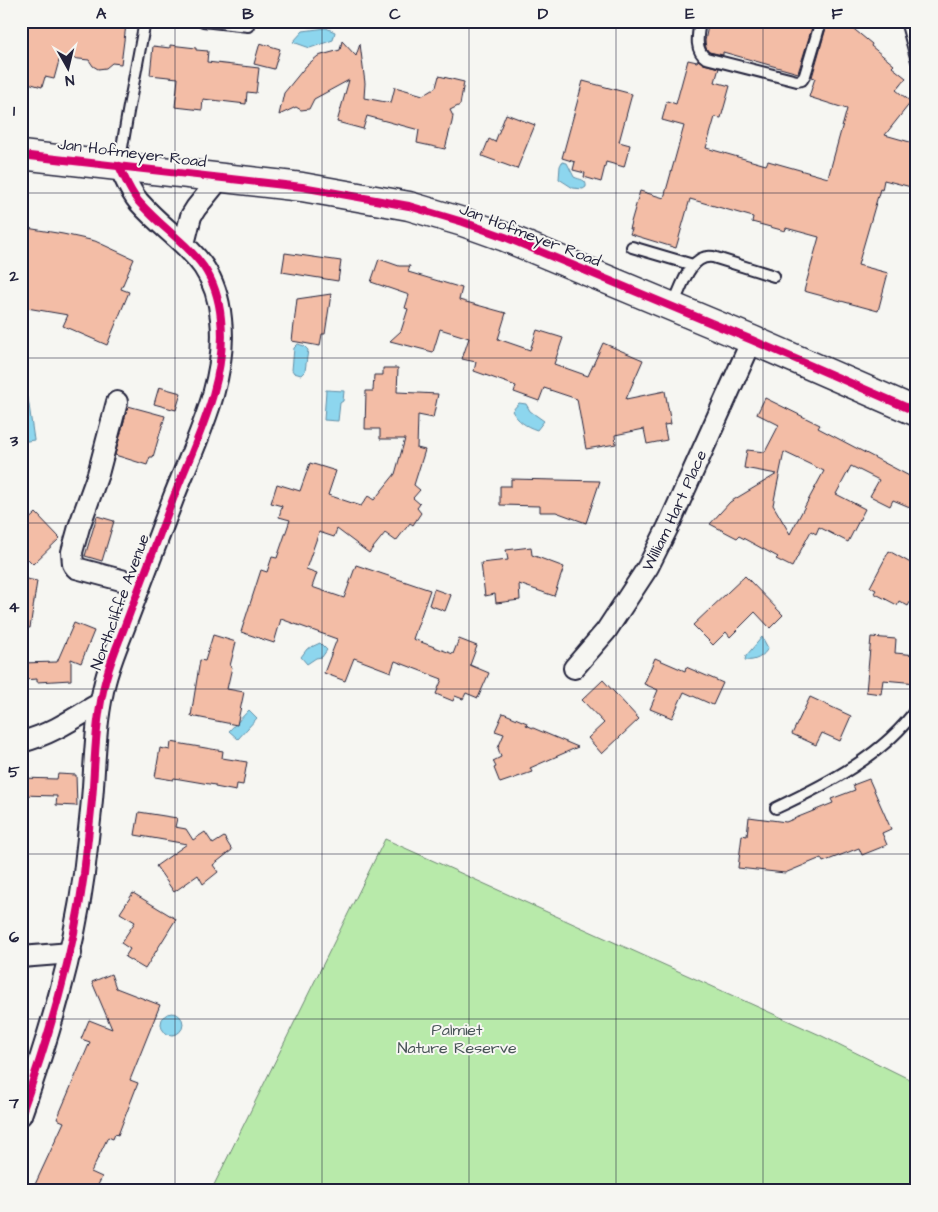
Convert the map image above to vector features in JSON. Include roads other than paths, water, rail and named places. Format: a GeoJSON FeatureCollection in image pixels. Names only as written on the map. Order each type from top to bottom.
{"type":"FeatureCollection","features":[{"type":"Feature","properties":{"kind":"street","name":"Jan Hofmeyer Road"},"geometry":{"type":"LineString","coordinates":[[21,155],[302,186],[409,206],[506,237],[752,340],[917,412]]}},
{"type":"Feature","properties":{"kind":"street","name":"Northcliffe Avenue"},"geometry":{"type":"LineString","coordinates":[[21,1115],[49,1035],[70,953],[84,872],[100,703],[111,664],[140,585],[213,399],[219,369],[222,320],[218,295],[208,272],[184,244],[136,199],[119,166]]}},
{"type":"Feature","properties":{"kind":"street"},"geometry":{"type":"LineString","coordinates":[[184,244],[191,216],[221,177]]}},
{"type":"Feature","properties":{"kind":"street","name":"William Hart Place"},"geometry":{"type":"LineString","coordinates":[[574,668],[606,631],[648,567],[668,527],[752,340]]}},
{"type":"Feature","properties":{"kind":"street"},"geometry":{"type":"LineString","coordinates":[[117,402],[98,474],[72,552],[72,563],[76,568],[140,585]]}},
{"type":"Feature","properties":{"kind":"street"},"geometry":{"type":"LineString","coordinates":[[21,742],[44,735],[100,703]]}},
{"type":"Feature","properties":{"kind":"street"},"geometry":{"type":"LineString","coordinates":[[21,957],[70,953]]}},
{"type":"Feature","properties":{"kind":"lane"},"geometry":{"type":"LineString","coordinates":[[119,166],[145,21]]}},
{"type":"Feature","properties":{"kind":"lane"},"geometry":{"type":"LineString","coordinates":[[203,21],[248,26]]}},
{"type":"Feature","properties":{"kind":"lane"},"geometry":{"type":"LineString","coordinates":[[700,21],[698,46],[700,53],[706,58],[797,81],[804,77],[821,21]]}},
{"type":"Feature","properties":{"kind":"lane"},"geometry":{"type":"LineString","coordinates":[[906,21],[917,61]]}},
{"type":"Feature","properties":{"kind":"lane"},"geometry":{"type":"LineString","coordinates":[[632,247],[693,265]]}},
{"type":"Feature","properties":{"kind":"lane"},"geometry":{"type":"LineString","coordinates":[[673,307],[686,276],[693,265],[703,257],[710,256],[774,276]]}},
{"type":"Feature","properties":{"kind":"lane"},"geometry":{"type":"LineString","coordinates":[[776,808],[814,790],[877,750],[907,722],[917,708]]}},
{"type":"Feature","properties":{"kind":"water"},"geometry":{"type":"Polygon","coordinates":[[[326,28],[335,32],[333,40],[310,48],[293,42],[303,31],[326,28]]]}},
{"type":"Feature","properties":{"kind":"water"},"geometry":{"type":"Polygon","coordinates":[[[562,162],[567,163],[574,177],[584,181],[586,187],[583,189],[573,188],[559,179],[562,162]]]}},
{"type":"Feature","properties":{"kind":"water"},"geometry":{"type":"Polygon","coordinates":[[[298,344],[308,350],[305,371],[301,375],[294,373],[292,370],[294,348],[298,344]]]}},
{"type":"Feature","properties":{"kind":"water"},"geometry":{"type":"Polygon","coordinates":[[[326,390],[344,391],[343,401],[340,403],[338,421],[324,420],[326,390]]]}},
{"type":"Feature","properties":{"kind":"water"},"geometry":{"type":"Polygon","coordinates":[[[28,398],[34,440],[21,442],[21,399],[28,398]]]}},
{"type":"Feature","properties":{"kind":"water"},"geometry":{"type":"Polygon","coordinates":[[[519,403],[526,404],[530,411],[544,421],[537,430],[522,423],[514,415],[512,411],[519,403]]]}},
{"type":"Feature","properties":{"kind":"water"},"geometry":{"type":"Polygon","coordinates":[[[762,637],[768,648],[766,651],[756,659],[745,660],[746,656],[762,637]]]}},
{"type":"Feature","properties":{"kind":"water"},"geometry":{"type":"Polygon","coordinates":[[[320,643],[327,650],[322,657],[316,658],[307,664],[301,657],[307,649],[320,643]]]}},
{"type":"Feature","properties":{"kind":"water"},"geometry":{"type":"Polygon","coordinates":[[[249,710],[257,718],[238,739],[229,731],[249,710]]]}},
{"type":"Feature","properties":{"kind":"water"},"geometry":{"type":"Polygon","coordinates":[[[172,1013],[180,1016],[183,1024],[180,1032],[172,1035],[164,1032],[161,1024],[164,1016],[172,1013]]]}},
{"type":"Feature","properties":{"kind":"park label","name":"Palmiet Nature Reserve"},"geometry":{"type":"Point","coordinates":[457,1039]}}]}
